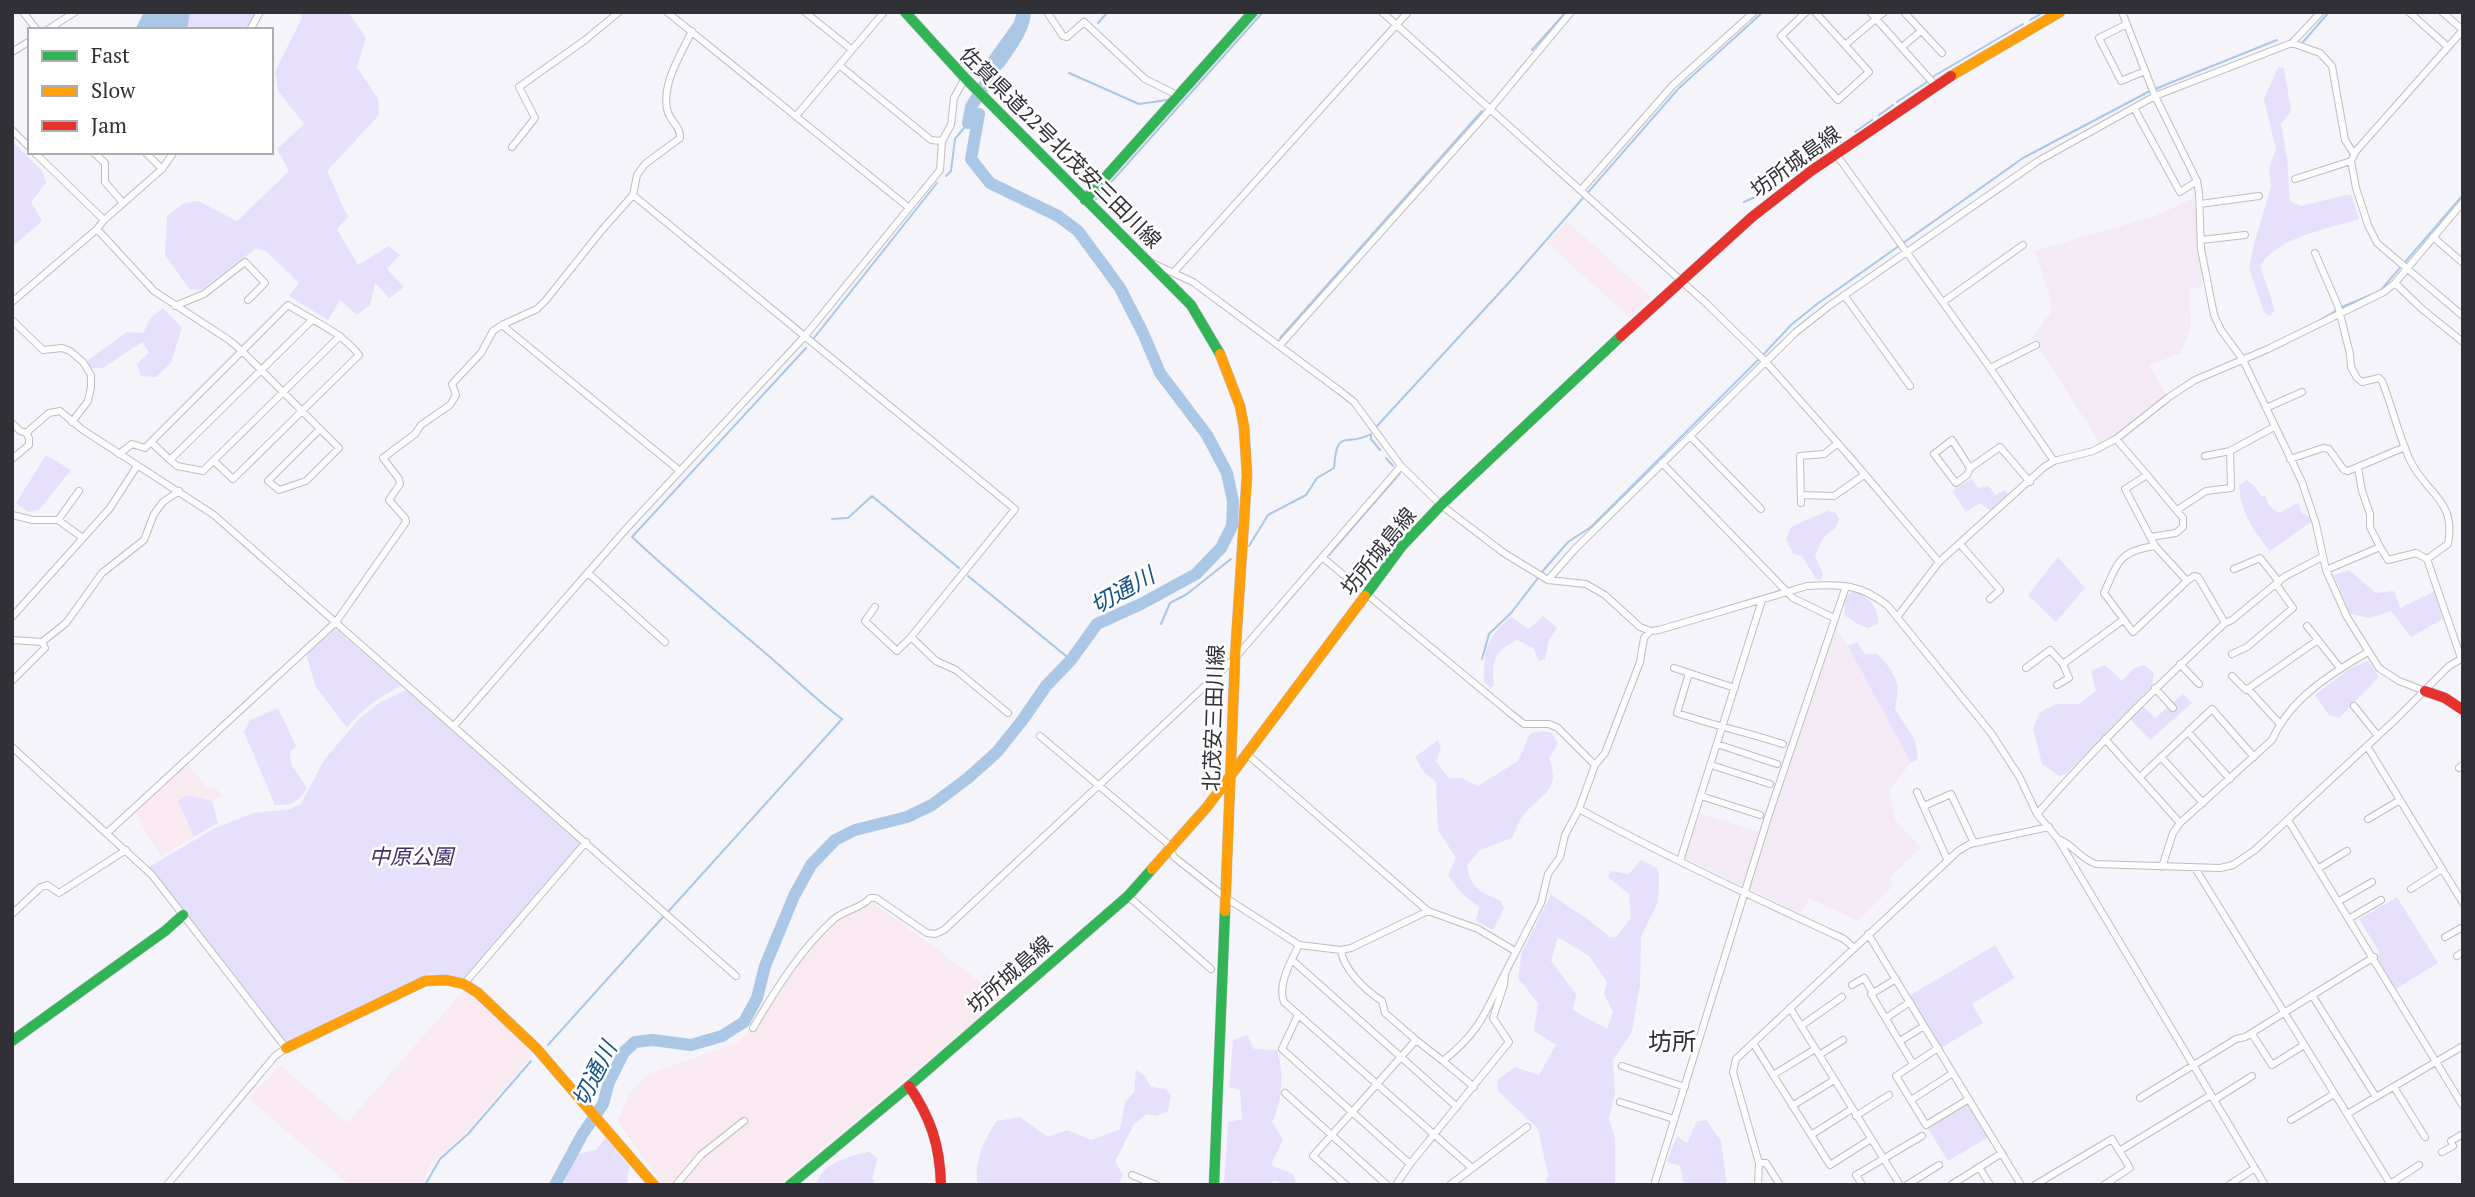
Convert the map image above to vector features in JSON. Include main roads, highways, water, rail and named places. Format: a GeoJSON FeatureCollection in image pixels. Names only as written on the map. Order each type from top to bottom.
{"type":"FeatureCollection","features":[{"type":"Feature","properties":{"kind":"main road","name":"佐賀県道22号北茂安三田川線"},"geometry":{"type":"LineString","coordinates":[[905,12],[993,107],[1163,277]]}},
{"type":"Feature","properties":{"kind":"main road"},"geometry":{"type":"LineString","coordinates":[[1085,200],[1253,12]]}},
{"type":"Feature","properties":{"kind":"main road","name":"坊所城島線"},"geometry":{"type":"LineString","coordinates":[[790,1185],[1128,896],[1170,851],[1230,778],[1391,560],[1441,505],[1680,281],[1772,201],[1836,154],[1935,85],[2060,12]]}},
{"type":"Feature","properties":{"kind":"main road","name":"北茂安三田川線"},"geometry":{"type":"LineString","coordinates":[[1163,277],[1191,305],[1215,340],[1233,379],[1247,447],[1235,658],[1214,1185]]}},
{"type":"Feature","properties":{"kind":"main road"},"geometry":{"type":"LineString","coordinates":[[2425,691],[2445,698],[2463,710]]}},
{"type":"Feature","properties":{"kind":"main road"},"geometry":{"type":"LineString","coordinates":[[12,1041],[165,931],[183,915]]}},
{"type":"Feature","properties":{"kind":"main road"},"geometry":{"type":"LineString","coordinates":[[286,1048],[425,981],[446,980],[464,985],[478,993],[537,1049],[654,1185]]}},
{"type":"Feature","properties":{"kind":"main road"},"geometry":{"type":"LineString","coordinates":[[909,1086],[926,1111],[937,1136],[941,1159],[941,1185]]}},
{"type":"Feature","properties":{"kind":"water"},"geometry":{"type":"Polygon","coordinates":[[[144,12],[190,12],[187,28],[136,28],[144,12]]]}},
{"type":"Feature","properties":{"kind":"water"},"geometry":{"type":"Polygon","coordinates":[[[1017,12],[1031,12],[1030,20],[1021,42],[1003,68],[988,58],[1014,22],[1017,12]]]}},
{"type":"Feature","properties":{"kind":"waterway"},"geometry":{"type":"LineString","coordinates":[[1098,23],[1108,12]]}},
{"type":"Feature","properties":{"kind":"waterway"},"geometry":{"type":"LineString","coordinates":[[1096,199],[1263,12]]}},
{"type":"Feature","properties":{"kind":"waterway"},"geometry":{"type":"LineString","coordinates":[[1532,50],[1566,12]]}},
{"type":"Feature","properties":{"kind":"waterway"},"geometry":{"type":"LineString","coordinates":[[1377,426],[1514,277],[1679,88],[1763,12]]}},
{"type":"Feature","properties":{"kind":"waterway"},"geometry":{"type":"LineString","coordinates":[[2030,20],[2044,12]]}},
{"type":"Feature","properties":{"kind":"waterway"},"geometry":{"type":"LineString","coordinates":[[2303,42],[2329,12]]}},
{"type":"Feature","properties":{"kind":"waterway"},"geometry":{"type":"LineString","coordinates":[[1934,76],[2023,24]]}},
{"type":"Feature","properties":{"kind":"waterway"},"geometry":{"type":"LineString","coordinates":[[2155,89],[2277,40]]}},
{"type":"Feature","properties":{"kind":"waterway","name":"切通川"},"geometry":{"type":"LineString","coordinates":[[555,1185],[582,1135],[603,1104],[609,1082],[624,1052],[635,1042],[653,1040],[691,1045],[722,1036],[744,1022],[757,998],[765,966],[794,896],[811,865],[835,840],[855,830],[907,817],[932,805],[968,778],[997,752],[1097,624],[1196,574],[1221,548],[1232,526],[1233,501],[1227,473],[1207,435],[1160,373],[1120,288],[1078,231],[1058,216],[990,183],[971,159],[979,114],[968,123],[971,107],[1006,50]]}},
{"type":"Feature","properties":{"kind":"waterway"},"geometry":{"type":"LineString","coordinates":[[1069,73],[1139,104],[1167,100]]}},
{"type":"Feature","properties":{"kind":"waterway"},"geometry":{"type":"LineString","coordinates":[[1897,102],[1927,82]]}},
{"type":"Feature","properties":{"kind":"waterway"},"geometry":{"type":"LineString","coordinates":[[1763,355],[1791,325],[1817,304],[2023,158],[2150,91]]}},
{"type":"Feature","properties":{"kind":"waterway"},"geometry":{"type":"LineString","coordinates":[[1879,115],[1893,105]]}},
{"type":"Feature","properties":{"kind":"waterway"},"geometry":{"type":"LineString","coordinates":[[1280,338],[1482,111]]}},
{"type":"Feature","properties":{"kind":"waterway"},"geometry":{"type":"LineString","coordinates":[[1855,132],[1872,120]]}},
{"type":"Feature","properties":{"kind":"waterway"},"geometry":{"type":"LineString","coordinates":[[946,176],[951,171],[955,139],[968,123]]}},
{"type":"Feature","properties":{"kind":"waterway"},"geometry":{"type":"LineString","coordinates":[[1832,147],[1840,142]]}},
{"type":"Feature","properties":{"kind":"waterway"},"geometry":{"type":"LineString","coordinates":[[1808,159],[1825,151]]}},
{"type":"Feature","properties":{"kind":"waterway"},"geometry":{"type":"LineString","coordinates":[[1760,193],[1773,180],[1802,162]]}},
{"type":"Feature","properties":{"kind":"waterway"},"geometry":{"type":"LineString","coordinates":[[814,338],[937,183]]}},
{"type":"Feature","properties":{"kind":"waterway"},"geometry":{"type":"LineString","coordinates":[[2342,307],[2380,291],[2463,195]]}},
{"type":"Feature","properties":{"kind":"waterway"},"geometry":{"type":"LineString","coordinates":[[1744,202],[1755,197]]}},
{"type":"Feature","properties":{"kind":"waterway"},"geometry":{"type":"LineString","coordinates":[[2320,320],[2337,310]]}},
{"type":"Feature","properties":{"kind":"waterway"},"geometry":{"type":"LineString","coordinates":[[667,913],[842,719],[632,537],[806,348]]}},
{"type":"Feature","properties":{"kind":"waterway"},"geometry":{"type":"LineString","coordinates":[[1541,573],[1568,542],[1591,527],[1759,359]]}},
{"type":"Feature","properties":{"kind":"waterway"},"geometry":{"type":"LineString","coordinates":[[1249,546],[1268,515],[1306,495],[1317,478],[1334,468],[1340,442],[1371,434],[1371,439],[1380,450]]}},
{"type":"Feature","properties":{"kind":"waterway"},"geometry":{"type":"LineString","coordinates":[[1386,458],[1393,466]]}},
{"type":"Feature","properties":{"kind":"waterway"},"geometry":{"type":"LineString","coordinates":[[1329,555],[1400,473]]}},
{"type":"Feature","properties":{"kind":"waterway"},"geometry":{"type":"LineString","coordinates":[[832,519],[848,518],[872,496],[959,568]]}},
{"type":"Feature","properties":{"kind":"waterway"},"geometry":{"type":"LineString","coordinates":[[1161,624],[1170,603],[1187,594],[1231,559]]}},
{"type":"Feature","properties":{"kind":"waterway"},"geometry":{"type":"LineString","coordinates":[[968,576],[1071,660]]}},
{"type":"Feature","properties":{"kind":"waterway"},"geometry":{"type":"LineString","coordinates":[[1482,659],[1489,634],[1511,613],[1538,578]]}},
{"type":"Feature","properties":{"kind":"waterway"},"geometry":{"type":"LineString","coordinates":[[548,1045],[663,917]]}},
{"type":"Feature","properties":{"kind":"waterway"},"geometry":{"type":"LineString","coordinates":[[425,1185],[440,1159],[468,1134],[531,1061]]}},
{"type":"Feature","properties":{"kind":"district","name":"坊所"},"geometry":{"type":"Point","coordinates":[1672,1041]}},
{"type":"Feature","properties":{"kind":"park label","name":"中原公園"},"geometry":{"type":"Point","coordinates":[411,856]}}]}
